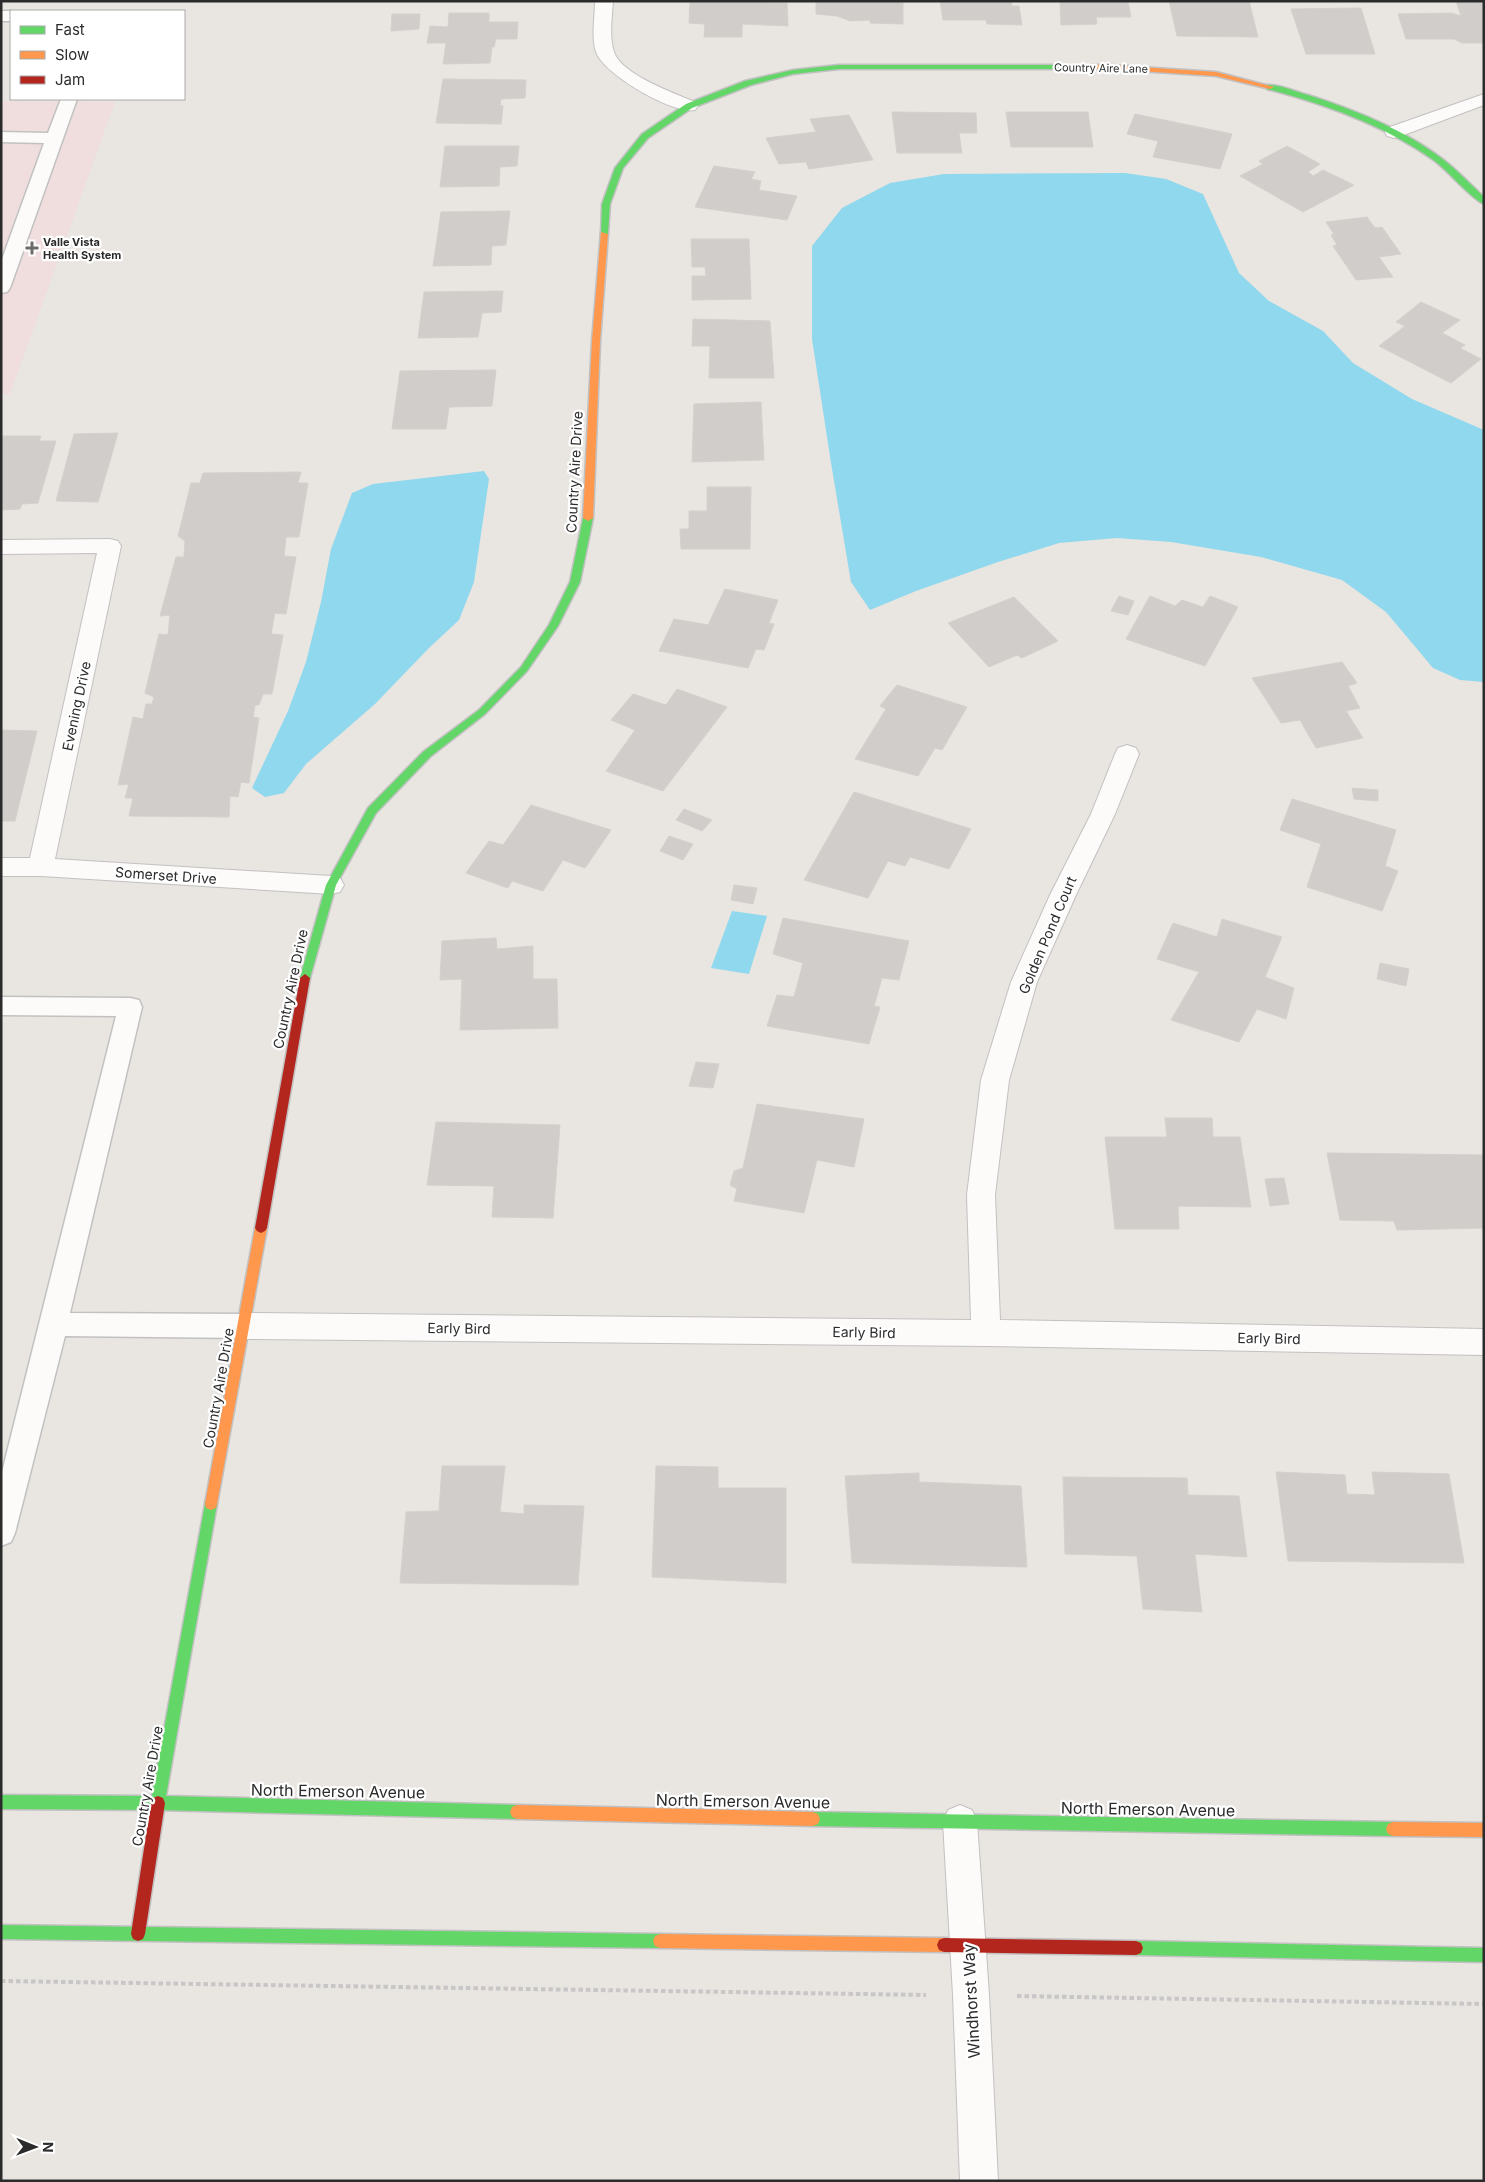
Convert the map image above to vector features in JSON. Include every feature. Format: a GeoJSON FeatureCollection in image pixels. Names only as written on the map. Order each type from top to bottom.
{"type":"FeatureCollection","features":[{"type":"Feature","properties":{"kind":"street"},"geometry":{"type":"LineString","coordinates":[[604,1],[605,52],[614,67],[659,93],[689,106]]}},
{"type":"Feature","properties":{"kind":"street","name":"Country Aire Lane"},"geometry":{"type":"LineString","coordinates":[[689,106],[748,83],[793,72],[840,67],[1117,67],[1216,74],[1275,88],[1338,109],[1394,132],[1436,158],[1484,202]]}},
{"type":"Feature","properties":{"kind":"street"},"geometry":{"type":"LineString","coordinates":[[1394,132],[1484,99]]}},
{"type":"Feature","properties":{"kind":"street","name":"Country Aire Drive"},"geometry":{"type":"LineString","coordinates":[[138,1934],[158,1803],[308,963],[331,885],[372,811],[426,754],[482,712],[524,669],[553,626],[575,582],[588,527],[596,341],[606,204],[619,168],[645,136],[689,106]]}},
{"type":"Feature","properties":{"kind":"street","name":"Evening Drive"},"geometry":{"type":"LineString","coordinates":[[1,546],[110,546],[42,867]]}},
{"type":"Feature","properties":{"kind":"street","name":"Golden Pond Court"},"geometry":{"type":"LineString","coordinates":[[986,1333],[981,1196],[995,1080],[1024,982],[1063,895],[1103,814],[1127,754]]}},
{"type":"Feature","properties":{"kind":"street","name":"Somerset Drive"},"geometry":{"type":"LineString","coordinates":[[1,867],[42,867],[331,885]]}},
{"type":"Feature","properties":{"kind":"street","name":"Early Bird"},"geometry":{"type":"LineString","coordinates":[[244,1326],[986,1333],[1484,1342]]}},
{"type":"Feature","properties":{"kind":"street","name":"North Emerson Avenue"},"geometry":{"type":"LineString","coordinates":[[1,1802],[158,1803],[960,1822],[1484,1830]]}},
{"type":"Feature","properties":{"kind":"street","name":"Windhorst Way"},"geometry":{"type":"LineString","coordinates":[[960,1822],[971,1995],[979,2181]]}},
{"type":"Feature","properties":{"kind":"street"},"geometry":{"type":"LineString","coordinates":[[1,1932],[968,1945],[1484,1955]]}},
{"type":"Feature","properties":{"kind":"lane"},"geometry":{"type":"LineString","coordinates":[[1,288],[69,100]]}},
{"type":"Feature","properties":{"kind":"lane"},"geometry":{"type":"LineString","coordinates":[[1,137],[54,138]]}},
{"type":"Feature","properties":{"kind":"lane"},"geometry":{"type":"LineString","coordinates":[[1,1006],[130,1007],[54,1324],[1,1533]]}},
{"type":"Feature","properties":{"kind":"lane"},"geometry":{"type":"LineString","coordinates":[[54,1324],[244,1326]]}},
{"type":"Feature","properties":{"kind":"path"},"geometry":{"type":"LineString","coordinates":[[1,1981],[1484,2004]]}},
{"type":"Feature","properties":{"kind":"shaded area","name":"Valle Vista Health System"},"geometry":{"type":"Polygon","coordinates":[[[1,101],[115,102],[10,394],[1,394],[1,101]]]}},
{"type":"Feature","properties":{"kind":"water"},"geometry":{"type":"Polygon","coordinates":[[[1125,173],[1166,179],[1203,194],[1239,273],[1269,301],[1323,331],[1353,363],[1412,399],[1484,430],[1484,682],[1460,680],[1433,668],[1386,612],[1342,580],[1261,557],[1171,542],[1117,538],[1059,543],[916,591],[870,610],[851,582],[831,463],[812,339],[812,246],[842,208],[890,183],[944,174],[1125,173]]]}},
{"type":"Feature","properties":{"kind":"water"},"geometry":{"type":"Polygon","coordinates":[[[484,471],[489,479],[474,582],[459,620],[375,704],[306,764],[284,793],[265,797],[252,788],[288,711],[306,662],[321,602],[331,549],[352,493],[373,484],[484,471]]]}},
{"type":"Feature","properties":{"kind":"water"},"geometry":{"type":"Polygon","coordinates":[[[732,911],[767,916],[749,974],[711,968],[732,911]]]}},
{"type":"Feature","properties":{"kind":"building"},"geometry":{"type":"Polygon","coordinates":[[[816,1],[903,1],[903,24],[870,23],[870,20],[850,21],[837,16],[816,14],[816,1]]]}},
{"type":"Feature","properties":{"kind":"building"},"geometry":{"type":"Polygon","coordinates":[[[940,1],[1011,1],[1012,6],[1019,6],[1022,25],[987,24],[986,20],[943,20],[940,1]]]}},
{"type":"Feature","properties":{"kind":"building"},"geometry":{"type":"Polygon","coordinates":[[[1060,1],[1128,1],[1131,17],[1096,17],[1097,24],[1061,25],[1060,1]]]}},
{"type":"Feature","properties":{"kind":"building"},"geometry":{"type":"Polygon","coordinates":[[[1169,1],[1249,1],[1258,37],[1177,36],[1169,1]]]}},
{"type":"Feature","properties":{"kind":"building"},"geometry":{"type":"Polygon","coordinates":[[[1456,1],[1482,1],[1484,7],[1484,43],[1462,43],[1454,39],[1406,39],[1398,14],[1452,13],[1461,16],[1456,1]]]}},
{"type":"Feature","properties":{"kind":"building"},"geometry":{"type":"Polygon","coordinates":[[[690,2],[787,3],[788,26],[742,24],[742,37],[704,37],[705,24],[689,23],[690,2]]]}},
{"type":"Feature","properties":{"kind":"building"},"geometry":{"type":"Polygon","coordinates":[[[1361,8],[1375,54],[1306,54],[1291,9],[1361,8]]]}},
{"type":"Feature","properties":{"kind":"building"},"geometry":{"type":"Polygon","coordinates":[[[449,13],[489,13],[489,22],[518,22],[517,39],[496,39],[494,47],[492,47],[490,63],[443,64],[446,43],[427,43],[430,26],[448,27],[449,13]]]}},
{"type":"Feature","properties":{"kind":"building"},"geometry":{"type":"Polygon","coordinates":[[[392,14],[420,14],[419,29],[391,31],[392,14]]]}},
{"type":"Feature","properties":{"kind":"building"},"geometry":{"type":"Polygon","coordinates":[[[443,79],[526,80],[525,98],[501,99],[500,105],[503,106],[501,124],[436,123],[443,79]]]}},
{"type":"Feature","properties":{"kind":"building"},"geometry":{"type":"Polygon","coordinates":[[[892,112],[976,113],[977,133],[959,133],[962,153],[897,153],[892,112]]]}},
{"type":"Feature","properties":{"kind":"building"},"geometry":{"type":"Polygon","coordinates":[[[1006,112],[1088,112],[1093,147],[1011,147],[1006,112]]]}},
{"type":"Feature","properties":{"kind":"building"},"geometry":{"type":"Polygon","coordinates":[[[1135,114],[1232,134],[1220,169],[1153,157],[1158,141],[1127,134],[1135,114]]]}},
{"type":"Feature","properties":{"kind":"building"},"geometry":{"type":"Polygon","coordinates":[[[849,115],[873,160],[809,169],[806,162],[779,164],[766,138],[816,132],[810,119],[849,115]]]}},
{"type":"Feature","properties":{"kind":"building"},"geometry":{"type":"Polygon","coordinates":[[[445,146],[519,146],[517,166],[500,167],[499,186],[440,187],[445,146]]]}},
{"type":"Feature","properties":{"kind":"building"},"geometry":{"type":"Polygon","coordinates":[[[1287,146],[1320,164],[1308,172],[1313,176],[1323,170],[1354,185],[1303,212],[1240,176],[1263,164],[1259,161],[1287,146]]]}},
{"type":"Feature","properties":{"kind":"building"},"geometry":{"type":"Polygon","coordinates":[[[714,166],[755,172],[751,179],[761,181],[759,190],[797,196],[787,220],[695,207],[714,166]]]}},
{"type":"Feature","properties":{"kind":"building"},"geometry":{"type":"Polygon","coordinates":[[[510,211],[506,245],[492,246],[491,265],[433,266],[441,212],[510,211]]]}},
{"type":"Feature","properties":{"kind":"building"},"geometry":{"type":"Polygon","coordinates":[[[1367,217],[1375,228],[1382,227],[1401,254],[1379,257],[1393,277],[1356,280],[1333,246],[1337,245],[1331,235],[1334,234],[1326,222],[1367,217]]]}},
{"type":"Feature","properties":{"kind":"building"},"geometry":{"type":"Polygon","coordinates":[[[691,239],[749,239],[751,299],[692,300],[692,276],[706,276],[705,267],[692,267],[691,239]]]}},
{"type":"Feature","properties":{"kind":"building"},"geometry":{"type":"Polygon","coordinates":[[[503,291],[501,312],[482,313],[478,337],[418,338],[424,292],[503,291]]]}},
{"type":"Feature","properties":{"kind":"building"},"geometry":{"type":"Polygon","coordinates":[[[1421,302],[1460,320],[1442,333],[1465,345],[1460,348],[1481,359],[1451,383],[1379,346],[1405,326],[1396,322],[1421,302]]]}},
{"type":"Feature","properties":{"kind":"building"},"geometry":{"type":"Polygon","coordinates":[[[693,319],[770,321],[774,378],[709,378],[710,346],[692,346],[693,319]]]}},
{"type":"Feature","properties":{"kind":"building"},"geometry":{"type":"Polygon","coordinates":[[[496,370],[492,406],[449,407],[446,429],[392,429],[400,371],[496,370]]]}},
{"type":"Feature","properties":{"kind":"building"},"geometry":{"type":"Polygon","coordinates":[[[761,402],[764,460],[692,462],[694,404],[761,402]]]}},
{"type":"Feature","properties":{"kind":"building"},"geometry":{"type":"Polygon","coordinates":[[[118,433],[98,502],[56,501],[74,434],[118,433]]]}},
{"type":"Feature","properties":{"kind":"building"},"geometry":{"type":"Polygon","coordinates":[[[1,436],[41,436],[39,441],[56,441],[38,503],[22,504],[20,509],[1,510],[1,436]]]}},
{"type":"Feature","properties":{"kind":"building"},"geometry":{"type":"Polygon","coordinates":[[[301,472],[298,483],[308,483],[299,537],[286,537],[284,556],[296,557],[286,614],[275,613],[271,634],[283,635],[272,694],[263,694],[259,705],[255,705],[253,717],[259,718],[249,783],[241,782],[238,797],[230,796],[229,817],[129,816],[133,798],[125,798],[129,784],[118,785],[133,717],[143,719],[146,704],[152,704],[154,697],[145,693],[159,634],[168,635],[170,615],[160,616],[176,557],[184,557],[185,541],[178,536],[191,483],[200,483],[203,473],[301,472]]]}},
{"type":"Feature","properties":{"kind":"building"},"geometry":{"type":"Polygon","coordinates":[[[707,487],[751,487],[750,549],[681,549],[680,529],[689,529],[689,511],[707,511],[707,487]]]}},
{"type":"Feature","properties":{"kind":"building"},"geometry":{"type":"Polygon","coordinates":[[[725,589],[778,600],[769,623],[774,624],[764,650],[756,649],[748,668],[659,651],[674,619],[708,625],[725,589]]]}},
{"type":"Feature","properties":{"kind":"building"},"geometry":{"type":"Polygon","coordinates":[[[1119,596],[1134,601],[1128,615],[1111,611],[1119,596]]]}},
{"type":"Feature","properties":{"kind":"building"},"geometry":{"type":"Polygon","coordinates":[[[1150,596],[1175,606],[1182,600],[1203,607],[1210,596],[1238,607],[1205,666],[1126,639],[1150,596]]]}},
{"type":"Feature","properties":{"kind":"building"},"geometry":{"type":"Polygon","coordinates":[[[1014,597],[1058,641],[1022,658],[1017,655],[989,667],[948,623],[1014,597]]]}},
{"type":"Feature","properties":{"kind":"building"},"geometry":{"type":"Polygon","coordinates":[[[1342,662],[1357,683],[1348,686],[1360,708],[1346,711],[1363,738],[1316,748],[1300,720],[1281,723],[1252,678],[1342,662]]]}},
{"type":"Feature","properties":{"kind":"building"},"geometry":{"type":"Polygon","coordinates":[[[897,685],[967,707],[942,750],[935,748],[918,776],[855,759],[886,709],[880,706],[897,685]]]}},
{"type":"Feature","properties":{"kind":"building"},"geometry":{"type":"Polygon","coordinates":[[[677,689],[727,707],[663,791],[606,771],[635,730],[611,720],[633,694],[666,705],[677,689]]]}},
{"type":"Feature","properties":{"kind":"building"},"geometry":{"type":"Polygon","coordinates":[[[1,730],[37,731],[15,821],[1,821],[1,730]]]}},
{"type":"Feature","properties":{"kind":"building"},"geometry":{"type":"Polygon","coordinates":[[[1352,788],[1378,790],[1378,801],[1354,799],[1352,788]]]}},
{"type":"Feature","properties":{"kind":"building"},"geometry":{"type":"Polygon","coordinates":[[[854,792],[971,829],[949,869],[910,857],[905,866],[888,861],[868,898],[804,880],[854,792]]]}},
{"type":"Feature","properties":{"kind":"building"},"geometry":{"type":"Polygon","coordinates":[[[1292,799],[1396,830],[1385,866],[1398,871],[1382,911],[1307,887],[1321,844],[1280,830],[1292,799]]]}},
{"type":"Feature","properties":{"kind":"building"},"geometry":{"type":"Polygon","coordinates":[[[531,805],[611,830],[585,868],[563,860],[543,891],[512,881],[508,888],[466,873],[489,841],[503,845],[531,805]]]}},
{"type":"Feature","properties":{"kind":"building"},"geometry":{"type":"Polygon","coordinates":[[[684,809],[712,820],[702,831],[676,820],[684,809]]]}},
{"type":"Feature","properties":{"kind":"building"},"geometry":{"type":"Polygon","coordinates":[[[669,836],[693,844],[683,860],[660,851],[669,836]]]}},
{"type":"Feature","properties":{"kind":"building"},"geometry":{"type":"Polygon","coordinates":[[[734,885],[757,888],[753,904],[731,900],[734,885]]]}},
{"type":"Feature","properties":{"kind":"building"},"geometry":{"type":"Polygon","coordinates":[[[783,918],[909,941],[899,980],[882,978],[874,1006],[880,1007],[869,1044],[767,1026],[777,995],[794,997],[803,963],[773,954],[783,918]]]}},
{"type":"Feature","properties":{"kind":"building"},"geometry":{"type":"Polygon","coordinates":[[[1222,919],[1282,937],[1265,977],[1294,988],[1286,1019],[1257,1009],[1239,1042],[1171,1020],[1199,972],[1157,959],[1173,923],[1217,937],[1222,919]]]}},
{"type":"Feature","properties":{"kind":"building"},"geometry":{"type":"Polygon","coordinates":[[[496,938],[497,949],[533,946],[533,979],[557,979],[558,1028],[460,1030],[462,979],[440,980],[442,941],[496,938]]]}},
{"type":"Feature","properties":{"kind":"building"},"geometry":{"type":"Polygon","coordinates":[[[1380,963],[1409,969],[1406,986],[1377,979],[1380,963]]]}},
{"type":"Feature","properties":{"kind":"building"},"geometry":{"type":"Polygon","coordinates":[[[696,1062],[719,1064],[713,1088],[689,1086],[696,1062]]]}},
{"type":"Feature","properties":{"kind":"building"},"geometry":{"type":"Polygon","coordinates":[[[757,1104],[864,1119],[854,1167],[817,1160],[804,1213],[734,1201],[737,1189],[730,1185],[734,1171],[743,1168],[757,1104]]]}},
{"type":"Feature","properties":{"kind":"building"},"geometry":{"type":"Polygon","coordinates":[[[1165,1118],[1212,1118],[1213,1137],[1240,1137],[1251,1207],[1178,1206],[1179,1229],[1115,1229],[1105,1137],[1167,1137],[1165,1118]]]}},
{"type":"Feature","properties":{"kind":"building"},"geometry":{"type":"Polygon","coordinates":[[[436,1122],[560,1125],[553,1218],[492,1217],[494,1186],[427,1185],[436,1122]]]}},
{"type":"Feature","properties":{"kind":"building"},"geometry":{"type":"Polygon","coordinates":[[[1327,1153],[1484,1155],[1484,1228],[1397,1230],[1394,1221],[1340,1220],[1327,1153]]]}},
{"type":"Feature","properties":{"kind":"building"},"geometry":{"type":"Polygon","coordinates":[[[1284,1178],[1289,1204],[1270,1206],[1265,1179],[1284,1178]]]}},
{"type":"Feature","properties":{"kind":"building"},"geometry":{"type":"Polygon","coordinates":[[[442,1466],[505,1466],[500,1512],[524,1514],[524,1505],[584,1506],[578,1585],[400,1583],[406,1512],[439,1511],[442,1466]]]}},
{"type":"Feature","properties":{"kind":"building"},"geometry":{"type":"Polygon","coordinates":[[[656,1466],[718,1467],[718,1488],[786,1488],[786,1583],[652,1577],[656,1466]]]}},
{"type":"Feature","properties":{"kind":"building"},"geometry":{"type":"Polygon","coordinates":[[[1276,1472],[1345,1475],[1347,1494],[1375,1495],[1372,1472],[1449,1474],[1464,1563],[1288,1561],[1276,1472]]]}},
{"type":"Feature","properties":{"kind":"building"},"geometry":{"type":"Polygon","coordinates":[[[919,1473],[919,1482],[1021,1486],[1027,1567],[852,1563],[845,1476],[919,1473]]]}},
{"type":"Feature","properties":{"kind":"building"},"geometry":{"type":"Polygon","coordinates":[[[1063,1477],[1187,1478],[1188,1495],[1239,1496],[1247,1557],[1195,1554],[1202,1612],[1143,1609],[1137,1556],[1065,1554],[1063,1477]]]}},
{"type":"Feature","properties":{"kind":"traffic: fast"},"geometry":{"type":"LineString","coordinates":[[604,234],[606,204],[619,168],[645,136],[689,106],[748,83],[793,72],[839,67],[1070,67]]}},
{"type":"Feature","properties":{"kind":"traffic: fast"},"geometry":{"type":"LineString","coordinates":[[1270,87],[1356,115],[1399,136],[1442,163],[1484,202]]}},
{"type":"Feature","properties":{"kind":"traffic: fast"},"geometry":{"type":"LineString","coordinates":[[305,978],[331,885],[372,811],[427,754],[482,712],[524,669],[553,626],[575,582],[588,518]]}},
{"type":"Feature","properties":{"kind":"traffic: fast"},"geometry":{"type":"LineString","coordinates":[[158,1803],[211,1504]]}},
{"type":"Feature","properties":{"kind":"traffic: fast"},"geometry":{"type":"LineString","coordinates":[[1,1802],[158,1803],[517,1812]]}},
{"type":"Feature","properties":{"kind":"traffic: fast"},"geometry":{"type":"LineString","coordinates":[[813,1819],[1393,1829]]}},
{"type":"Feature","properties":{"kind":"traffic: fast"},"geometry":{"type":"LineString","coordinates":[[1,1932],[660,1941]]}},
{"type":"Feature","properties":{"kind":"traffic: fast"},"geometry":{"type":"LineString","coordinates":[[1136,1948],[1484,1955]]}},
{"type":"Feature","properties":{"kind":"traffic: slow"},"geometry":{"type":"LineString","coordinates":[[1070,67],[1108,67],[1216,74],[1270,87]]}},
{"type":"Feature","properties":{"kind":"traffic: slow"},"geometry":{"type":"LineString","coordinates":[[588,518],[596,341],[604,234]]}},
{"type":"Feature","properties":{"kind":"traffic: slow"},"geometry":{"type":"LineString","coordinates":[[211,1504],[261,1228]]}},
{"type":"Feature","properties":{"kind":"traffic: slow"},"geometry":{"type":"LineString","coordinates":[[517,1812],[813,1819]]}},
{"type":"Feature","properties":{"kind":"traffic: slow"},"geometry":{"type":"LineString","coordinates":[[1393,1829],[1484,1830]]}},
{"type":"Feature","properties":{"kind":"traffic: slow"},"geometry":{"type":"LineString","coordinates":[[660,1941],[944,1945]]}},
{"type":"Feature","properties":{"kind":"traffic: jam"},"geometry":{"type":"LineString","coordinates":[[261,1228],[305,978]]}},
{"type":"Feature","properties":{"kind":"traffic: jam"},"geometry":{"type":"LineString","coordinates":[[138,1934],[158,1803]]}},
{"type":"Feature","properties":{"kind":"traffic: jam"},"geometry":{"type":"LineString","coordinates":[[944,1945],[1136,1948]]}},
{"type":"Feature","properties":{"kind":"place","name":"Valle Vista Health System"},"geometry":{"type":"Point","coordinates":[32,248]}}]}
